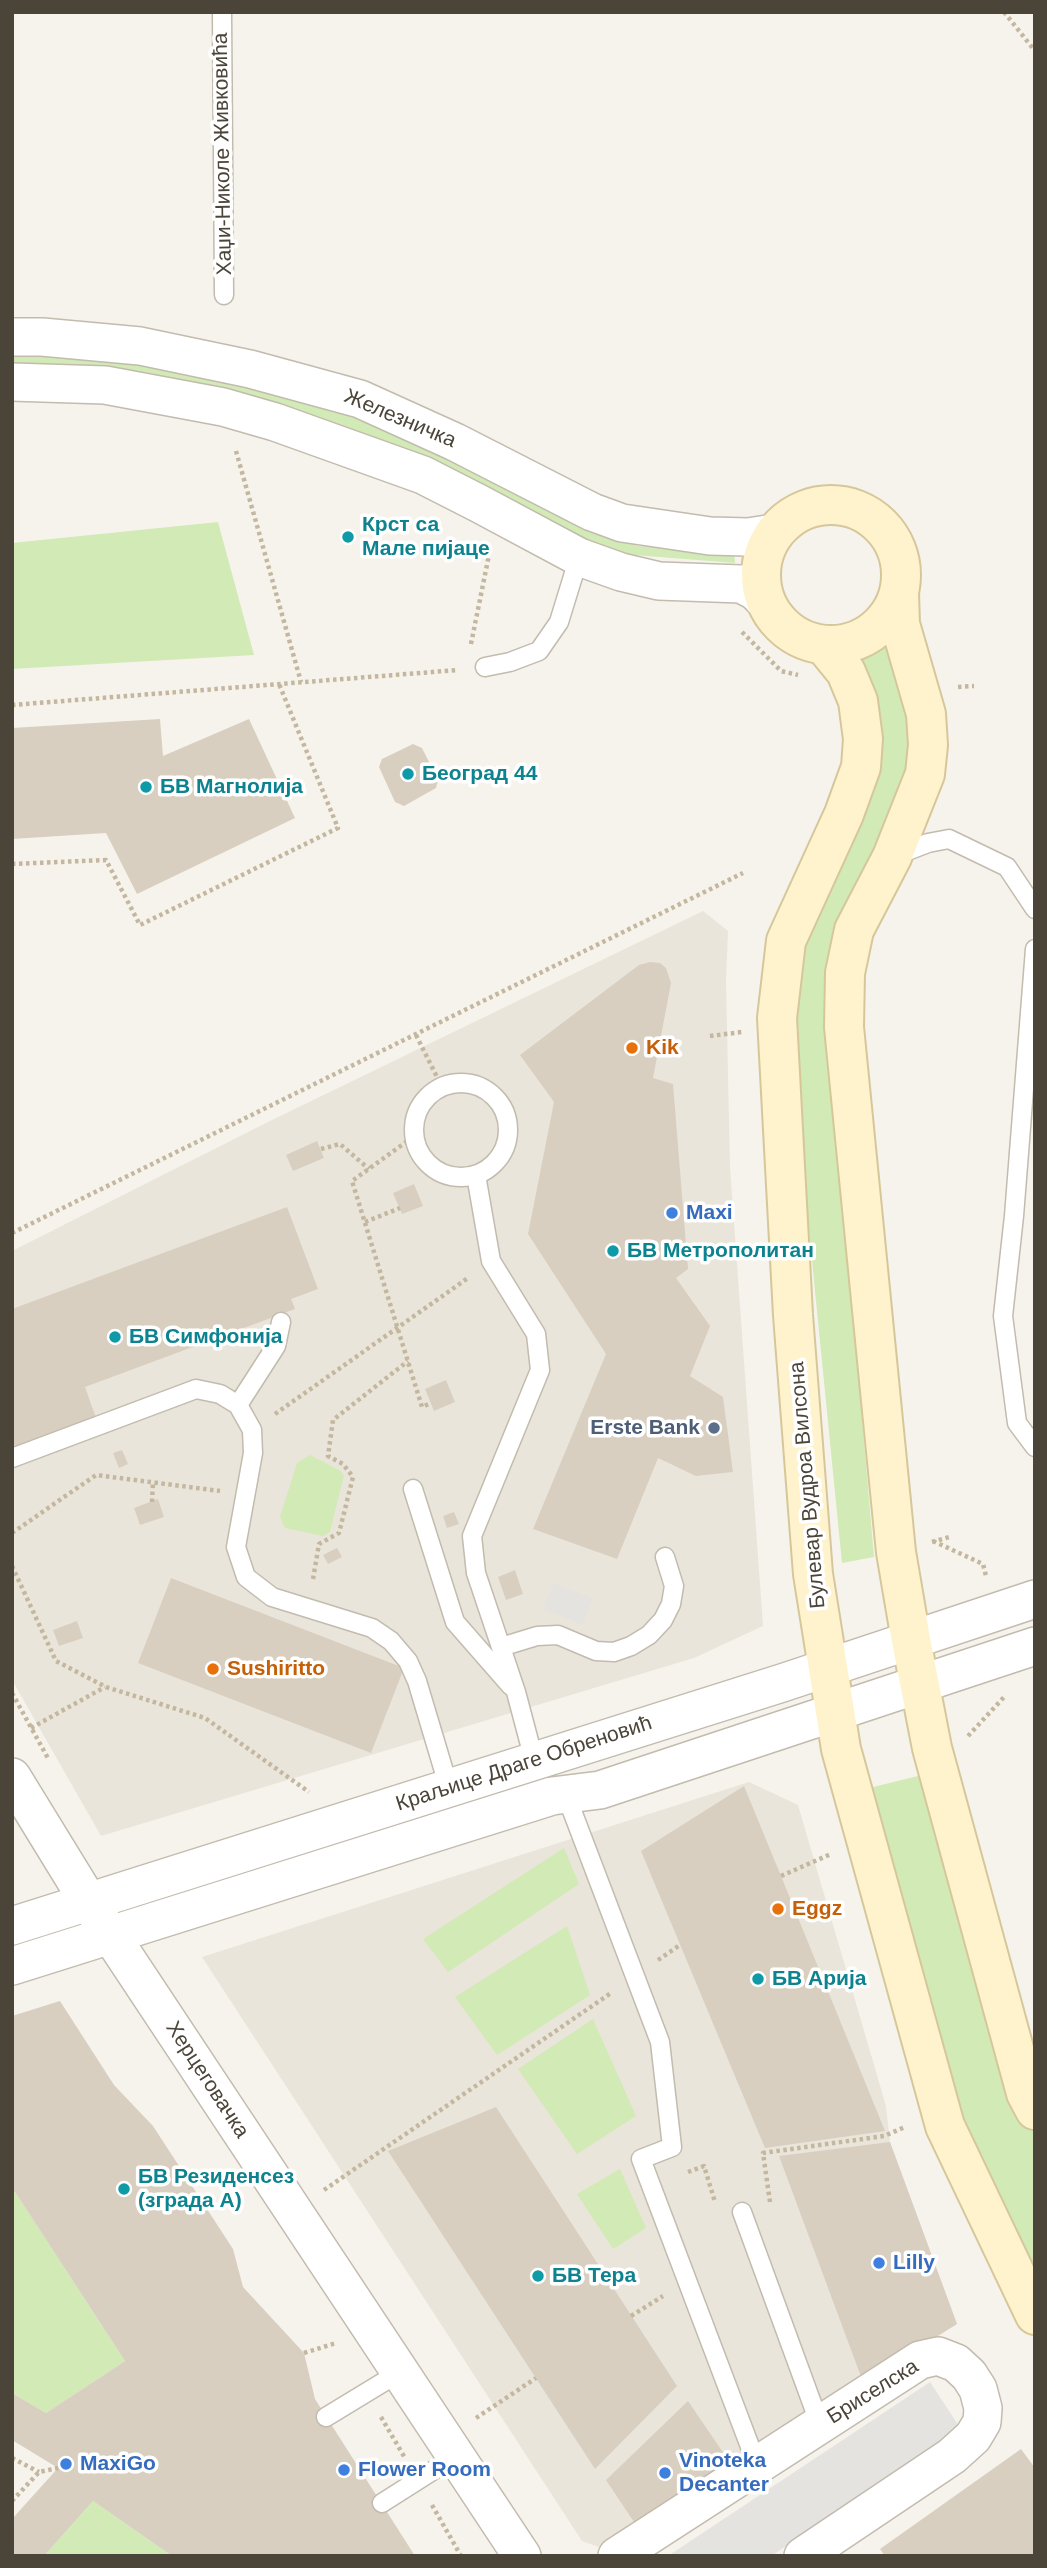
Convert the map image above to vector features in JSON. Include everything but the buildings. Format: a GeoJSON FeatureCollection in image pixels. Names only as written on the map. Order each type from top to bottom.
{"type":"FeatureCollection","features":[{"type":"Feature","properties":{"kind":"main road"},"geometry":{"type":"LineString","coordinates":[[899,592],[885,619],[869,635],[844,644],[824,645],[792,634],[780,625],[764,600],[761,584],[762,558],[774,533],[788,519],[814,506],[839,505],[869,515],[880,524],[898,554],[901,574],[898,610],[900,624],[926,713],[928,745],[925,774],[892,857],[854,930],[845,973],[844,1027],[896,1552],[911,1640],[938,1770],[1027,2093],[1035,2110]]}},
{"type":"Feature","properties":{"kind":"main road","name":"Булевар Вудроа Вилсона"},"geometry":{"type":"LineString","coordinates":[[824,645],[846,672],[858,701],[863,739],[861,767],[844,814],[786,941],[777,1018],[793,1315],[813,1574],[841,1749],[945,2126],[1035,2315]]}},
{"type":"Feature","properties":{"kind":"street","name":"Железничка"},"geometry":{"type":"LineString","coordinates":[[12,337],[42,337],[140,346],[250,369],[360,399],[477,453],[592,512],[622,523],[710,536],[748,537],[774,533]]}},
{"type":"Feature","properties":{"kind":"street","name":"Железничка"},"geometry":{"type":"LineString","coordinates":[[12,382],[105,385],[223,407],[275,422],[423,475],[579,557],[621,572],[659,581],[741,584],[755,590],[764,600]]}},
{"type":"Feature","properties":{"kind":"street","name":"Краљице Драге Обреновић"},"geometry":{"type":"LineString","coordinates":[[12,1926],[1035,1599]]}},
{"type":"Feature","properties":{"kind":"street","name":"Краљице Драге Обреновић"},"geometry":{"type":"LineString","coordinates":[[12,1966],[552,1796],[600,1790],[1035,1646]]}},
{"type":"Feature","properties":{"kind":"street","name":"Херцеговачка"},"geometry":{"type":"LineString","coordinates":[[12,1777],[90,1903],[522,2556]]}},
{"type":"Feature","properties":{"kind":"street","name":"Бриселска"},"geometry":{"type":"LineString","coordinates":[[617,2556],[920,2360],[938,2356],[956,2363],[969,2375],[978,2389],[983,2408],[982,2422],[973,2437],[952,2456],[803,2556]]}},
{"type":"Feature","properties":{"kind":"lane","name":"Хаџи-Николе Живковића"},"geometry":{"type":"LineString","coordinates":[[222,12],[224,295]]}},
{"type":"Feature","properties":{"kind":"lane"},"geometry":{"type":"LineString","coordinates":[[485,667],[510,662],[539,651],[559,622],[579,557]]}},
{"type":"Feature","properties":{"kind":"lane"},"geometry":{"type":"LineString","coordinates":[[892,857],[928,843],[949,839],[1007,867],[1035,909]]}},
{"type":"Feature","properties":{"kind":"lane"},"geometry":{"type":"LineString","coordinates":[[1035,949],[1030,1070],[1003,1316],[1017,1423],[1035,1447]]}},
{"type":"Feature","properties":{"kind":"lane"},"geometry":{"type":"LineString","coordinates":[[467,1082],[491,1092],[506,1112],[509,1138],[497,1161],[476,1175],[448,1176],[425,1162],[413,1137],[418,1107],[441,1085],[467,1082]]}},
{"type":"Feature","properties":{"kind":"lane"},"geometry":{"type":"LineString","coordinates":[[476,1175],[491,1261],[536,1334],[540,1370],[472,1536],[476,1573],[516,1692],[534,1760]]}},
{"type":"Feature","properties":{"kind":"lane"},"geometry":{"type":"LineString","coordinates":[[238,1405],[276,1346],[281,1322]]}},
{"type":"Feature","properties":{"kind":"lane"},"geometry":{"type":"LineString","coordinates":[[12,1458],[196,1389],[220,1394],[238,1405],[251,1430],[253,1453],[236,1547],[246,1577],[272,1597],[372,1628],[391,1641],[408,1661],[417,1681],[449,1788]]}},
{"type":"Feature","properties":{"kind":"lane"},"geometry":{"type":"LineString","coordinates":[[413,1489],[455,1622],[516,1692]]}},
{"type":"Feature","properties":{"kind":"lane"},"geometry":{"type":"LineString","coordinates":[[501,1647],[537,1636],[558,1635],[596,1651],[614,1652],[631,1646],[649,1635],[663,1620],[671,1604],[674,1586],[665,1557]]}},
{"type":"Feature","properties":{"kind":"lane"},"geometry":{"type":"LineString","coordinates":[[566,1795],[660,2042],[672,2147],[641,2159],[757,2465]]}},
{"type":"Feature","properties":{"kind":"lane"},"geometry":{"type":"LineString","coordinates":[[742,2212],[820,2425]]}},
{"type":"Feature","properties":{"kind":"lane"},"geometry":{"type":"LineString","coordinates":[[327,2417],[400,2372]]}},
{"type":"Feature","properties":{"kind":"lane"},"geometry":{"type":"LineString","coordinates":[[382,2503],[456,2456]]}},
{"type":"Feature","properties":{"kind":"path"},"geometry":{"type":"LineString","coordinates":[[1004,12],[1035,51]]}},
{"type":"Feature","properties":{"kind":"path"},"geometry":{"type":"LineString","coordinates":[[223,407],[302,682]]}},
{"type":"Feature","properties":{"kind":"path"},"geometry":{"type":"LineString","coordinates":[[466,669],[490,549],[529,550],[539,536]]}},
{"type":"Feature","properties":{"kind":"path"},"geometry":{"type":"LineString","coordinates":[[12,705],[485,667]]}},
{"type":"Feature","properties":{"kind":"path"},"geometry":{"type":"LineString","coordinates":[[12,864],[106,860],[140,925],[338,828],[279,684]]}},
{"type":"Feature","properties":{"kind":"path"},"geometry":{"type":"LineString","coordinates":[[12,1233],[743,873]]}},
{"type":"Feature","properties":{"kind":"path"},"geometry":{"type":"LineString","coordinates":[[416,1035],[441,1085]]}},
{"type":"Feature","properties":{"kind":"path"},"geometry":{"type":"LineString","coordinates":[[413,1137],[352,1181],[422,1407],[431,1403]]}},
{"type":"Feature","properties":{"kind":"path"},"geometry":{"type":"LineString","coordinates":[[321,1149],[340,1144],[369,1169]]}},
{"type":"Feature","properties":{"kind":"path"},"geometry":{"type":"LineString","coordinates":[[365,1222],[400,1208]]}},
{"type":"Feature","properties":{"kind":"path"},"geometry":{"type":"LineString","coordinates":[[251,1430],[491,1261]]}},
{"type":"Feature","properties":{"kind":"path"},"geometry":{"type":"LineString","coordinates":[[313,1579],[319,1544],[339,1532],[353,1477],[343,1464],[328,1456],[333,1420],[408,1361]]}},
{"type":"Feature","properties":{"kind":"path"},"geometry":{"type":"LineString","coordinates":[[12,1533],[96,1475],[246,1494]]}},
{"type":"Feature","properties":{"kind":"path"},"geometry":{"type":"LineString","coordinates":[[152,1502],[153,1482]]}},
{"type":"Feature","properties":{"kind":"path"},"geometry":{"type":"LineString","coordinates":[[12,1566],[56,1661],[106,1687],[205,1718],[310,1793]]}},
{"type":"Feature","properties":{"kind":"path"},"geometry":{"type":"LineString","coordinates":[[31,1728],[106,1687]]}},
{"type":"Feature","properties":{"kind":"path"},"geometry":{"type":"LineString","coordinates":[[780,1876],[834,1853]]}},
{"type":"Feature","properties":{"kind":"path"},"geometry":{"type":"LineString","coordinates":[[323,2191],[680,1945]]}},
{"type":"Feature","properties":{"kind":"path"},"geometry":{"type":"LineString","coordinates":[[650,2183],[704,2166],[720,2218],[770,2204],[763,2153],[884,2136],[908,2125]]}},
{"type":"Feature","properties":{"kind":"path"},"geometry":{"type":"LineString","coordinates":[[631,2316],[687,2280]]}},
{"type":"Feature","properties":{"kind":"path"},"geometry":{"type":"LineString","coordinates":[[330,2332],[461,2556]]}},
{"type":"Feature","properties":{"kind":"path"},"geometry":{"type":"LineString","coordinates":[[475,2419],[536,2378]]}},
{"type":"Feature","properties":{"kind":"path"},"geometry":{"type":"LineString","coordinates":[[12,2458],[38,2472]]}},
{"type":"Feature","properties":{"kind":"path"},"geometry":{"type":"LineString","coordinates":[[12,2501],[38,2472],[58,2468]]}},
{"type":"Feature","properties":{"kind":"shaded area"},"geometry":{"type":"Polygon","coordinates":[[[703,911],[728,931],[726,982],[730,1167],[763,1626],[694,1658],[101,1836],[12,1680],[12,1251],[270,1121],[703,911]]]}},
{"type":"Feature","properties":{"kind":"shaded area"},"geometry":{"type":"Polygon","coordinates":[[[553,1583],[593,1598],[583,1625],[543,1609],[553,1583]]]}},
{"type":"Feature","properties":{"kind":"shaded area"},"geometry":{"type":"Polygon","coordinates":[[[749,1782],[798,1805],[886,2106],[890,2142],[957,2324],[607,2550],[582,2541],[202,1957],[749,1782]]]}},
{"type":"Feature","properties":{"kind":"shaded area"},"geometry":{"type":"Polygon","coordinates":[[[930,2382],[961,2429],[771,2556],[668,2556],[930,2382]]]}},
{"type":"Feature","properties":{"kind":"green space"},"geometry":{"type":"Polygon","coordinates":[[[12,350],[128,357],[301,398],[423,443],[597,532],[638,546],[734,552],[735,563],[609,553],[413,458],[12,370],[12,350]]]}},
{"type":"Feature","properties":{"kind":"green space"},"geometry":{"type":"Polygon","coordinates":[[[218,522],[254,655],[12,669],[12,543],[218,522]]]}},
{"type":"Feature","properties":{"kind":"green space"},"geometry":{"type":"Polygon","coordinates":[[[887,639],[909,724],[909,781],[834,946],[825,990],[874,1557],[842,1563],[791,1049],[808,916],[856,819],[847,651],[887,639]]]}},
{"type":"Feature","properties":{"kind":"green space"},"geometry":{"type":"Polygon","coordinates":[[[310,1455],[344,1475],[330,1532],[323,1536],[285,1528],[280,1517],[297,1463],[310,1455]]]}},
{"type":"Feature","properties":{"kind":"green space"},"geometry":{"type":"Polygon","coordinates":[[[938,1771],[1035,2110],[1035,2315],[945,2126],[853,1792],[938,1771]]]}},
{"type":"Feature","properties":{"kind":"green space"},"geometry":{"type":"Polygon","coordinates":[[[564,1848],[579,1884],[448,1972],[423,1939],[564,1848]]]}},
{"type":"Feature","properties":{"kind":"green space"},"geometry":{"type":"Polygon","coordinates":[[[567,1926],[590,1995],[497,2055],[455,1997],[567,1926]]]}},
{"type":"Feature","properties":{"kind":"green space"},"geometry":{"type":"Polygon","coordinates":[[[593,2019],[636,2116],[577,2154],[518,2069],[593,2019]]]}},
{"type":"Feature","properties":{"kind":"green space"},"geometry":{"type":"Polygon","coordinates":[[[620,2169],[646,2228],[613,2249],[577,2194],[620,2169]]]}},
{"type":"Feature","properties":{"kind":"green space"},"geometry":{"type":"Polygon","coordinates":[[[15,2192],[125,2361],[46,2413],[12,2393],[12,2193],[15,2192]]]}},
{"type":"Feature","properties":{"kind":"green space"},"geometry":{"type":"Polygon","coordinates":[[[93,2501],[172,2556],[44,2556],[93,2501]]]}},
{"type":"Feature","properties":{"kind":"place","name":"Крст са Мале пијаце"},"geometry":{"type":"Point","coordinates":[348,537]}},
{"type":"Feature","properties":{"kind":"place","name":"Београд 44"},"geometry":{"type":"Point","coordinates":[408,774]}},
{"type":"Feature","properties":{"kind":"place","name":"БВ Магнолија"},"geometry":{"type":"Point","coordinates":[146,787]}},
{"type":"Feature","properties":{"kind":"place","name":"Kik"},"geometry":{"type":"Point","coordinates":[632,1048]}},
{"type":"Feature","properties":{"kind":"place","name":"Maxi"},"geometry":{"type":"Point","coordinates":[672,1213]}},
{"type":"Feature","properties":{"kind":"place","name":"БВ Метрополитан"},"geometry":{"type":"Point","coordinates":[613,1251]}},
{"type":"Feature","properties":{"kind":"place","name":"БВ Симфонија"},"geometry":{"type":"Point","coordinates":[115,1337]}},
{"type":"Feature","properties":{"kind":"place","name":"Erste Bank"},"geometry":{"type":"Point","coordinates":[714,1428]}},
{"type":"Feature","properties":{"kind":"place","name":"Sushiritto"},"geometry":{"type":"Point","coordinates":[213,1669]}},
{"type":"Feature","properties":{"kind":"place","name":"Eggz"},"geometry":{"type":"Point","coordinates":[778,1909]}},
{"type":"Feature","properties":{"kind":"place","name":"БВ Арија"},"geometry":{"type":"Point","coordinates":[758,1979]}},
{"type":"Feature","properties":{"kind":"place","name":"БВ Резиденсез (зграда А)"},"geometry":{"type":"Point","coordinates":[124,2189]}},
{"type":"Feature","properties":{"kind":"place","name":"Lilly"},"geometry":{"type":"Point","coordinates":[879,2263]}},
{"type":"Feature","properties":{"kind":"place","name":"БВ Тера"},"geometry":{"type":"Point","coordinates":[538,2276]}},
{"type":"Feature","properties":{"kind":"place","name":"MaxiGo"},"geometry":{"type":"Point","coordinates":[66,2464]}},
{"type":"Feature","properties":{"kind":"place","name":"Flower Room"},"geometry":{"type":"Point","coordinates":[344,2470]}},
{"type":"Feature","properties":{"kind":"place","name":"Vinoteka Decanter"},"geometry":{"type":"Point","coordinates":[665,2473]}}]}
